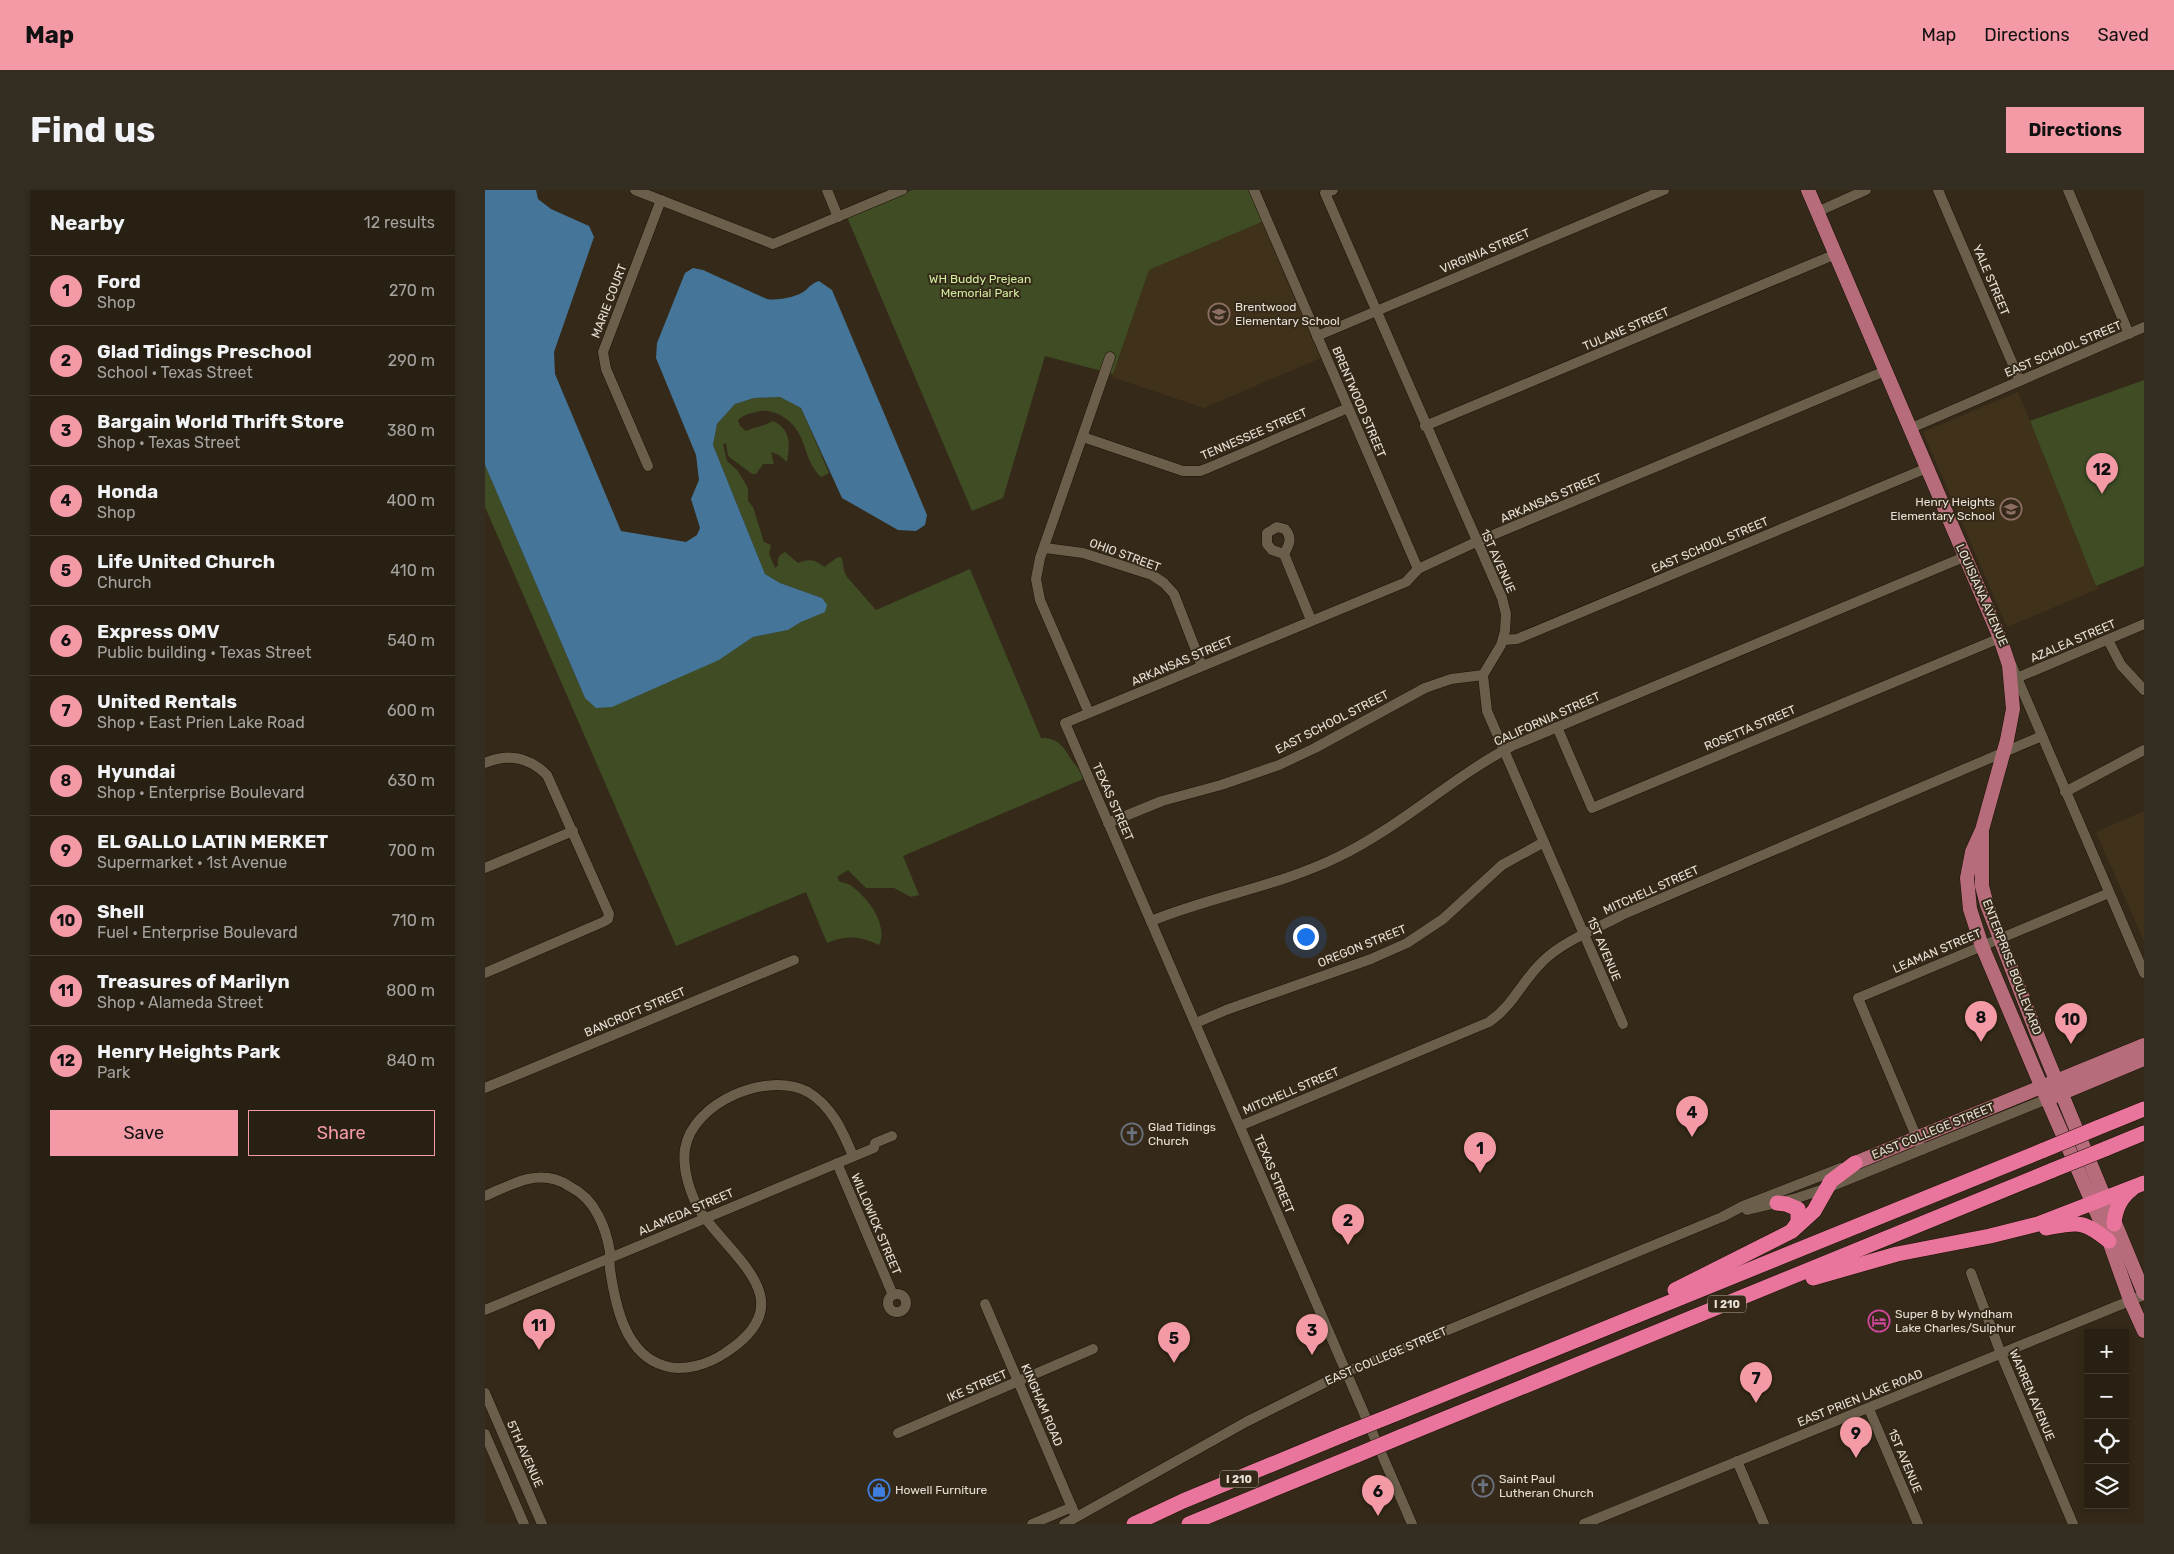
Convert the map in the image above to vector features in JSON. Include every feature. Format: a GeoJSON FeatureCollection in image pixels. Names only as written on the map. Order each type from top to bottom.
{"type":"FeatureCollection","features":[{"type":"Feature","properties":{"kind":"highway","name":"I 210"},"geometry":{"type":"LineString","coordinates":[[1134,1524],[1183,1501],[1345,1434],[2144,1108]]}},
{"type":"Feature","properties":{"kind":"highway","name":"I 210"},"geometry":{"type":"LineString","coordinates":[[1189,1524],[2144,1133]]}},
{"type":"Feature","properties":{"kind":"highway"},"geometry":{"type":"LineString","coordinates":[[1539,1356],[1591,1327],[1691,1283],[1792,1232],[1814,1211],[1831,1181],[1855,1163]]}},
{"type":"Feature","properties":{"kind":"highway"},"geometry":{"type":"LineString","coordinates":[[1990,1236],[2039,1224],[2142,1183]]}},
{"type":"Feature","properties":{"kind":"highway"},"geometry":{"type":"LineString","coordinates":[[2114,1224],[2115,1214],[2121,1200],[2142,1183]]}},
{"type":"Feature","properties":{"kind":"highway"},"geometry":{"type":"LineString","coordinates":[[1777,1203],[1787,1204],[1798,1209],[1798,1222],[1792,1232]]}},
{"type":"Feature","properties":{"kind":"highway"},"geometry":{"type":"LineString","coordinates":[[1723,1306],[1860,1263],[1935,1245],[2078,1224],[2093,1228],[2109,1241]]}},
{"type":"Feature","properties":{"kind":"main road","name":"LOUISIANA AVENUE"},"geometry":{"type":"LineString","coordinates":[[1808,190],[2000,638],[2015,680],[2011,725],[1982,830]]}},
{"type":"Feature","properties":{"kind":"main road","name":"ENTERPRISE BOULEVARD"},"geometry":{"type":"LineString","coordinates":[[1982,830],[1982,886],[1987,905],[2060,1086],[2098,1201],[2109,1241],[2130,1300],[2144,1331]]}},
{"type":"Feature","properties":{"kind":"main road","name":"ENTERPRISE BOULEVARD"},"geometry":{"type":"LineString","coordinates":[[1982,830],[1971,852],[1967,878],[1970,909],[1982,946],[2044,1093],[2098,1201],[2114,1224],[2144,1294]]}},
{"type":"Feature","properties":{"kind":"main road","name":"EAST COLLEGE STREET"},"geometry":{"type":"LineString","coordinates":[[1855,1163],[1919,1143],[2044,1093],[2144,1045]]}},
{"type":"Feature","properties":{"kind":"main road","name":"EAST COLLEGE STREET"},"geometry":{"type":"LineString","coordinates":[[2060,1086],[2144,1059]]}},
{"type":"Feature","properties":{"kind":"street"},"geometry":{"type":"LineString","coordinates":[[635,190],[773,244],[838,217],[883,194],[902,190]]}},
{"type":"Feature","properties":{"kind":"street"},"geometry":{"type":"LineString","coordinates":[[827,190],[838,217]]}},
{"type":"Feature","properties":{"kind":"street","name":"BRENTWOOD STREET"},"geometry":{"type":"LineString","coordinates":[[1254,190],[1418,569]]}},
{"type":"Feature","properties":{"kind":"street","name":"VIRGINIA STREET"},"geometry":{"type":"LineString","coordinates":[[1317,336],[1664,190]]}},
{"type":"Feature","properties":{"kind":"street"},"geometry":{"type":"LineString","coordinates":[[1817,212],[1867,190]]}},
{"type":"Feature","properties":{"kind":"street","name":"YALE STREET"},"geometry":{"type":"LineString","coordinates":[[1938,190],[2020,380]]}},
{"type":"Feature","properties":{"kind":"street"},"geometry":{"type":"LineString","coordinates":[[2068,190],[2129,334]]}},
{"type":"Feature","properties":{"kind":"street","name":"1ST AVENUE"},"geometry":{"type":"LineString","coordinates":[[1329,192],[1375,311],[1504,606],[1506,622],[1503,640],[1483,676],[1487,711],[1623,1024]]}},
{"type":"Feature","properties":{"kind":"street","name":"MARIE COURT"},"geometry":{"type":"LineString","coordinates":[[648,466],[606,369],[603,352],[661,200]]}},
{"type":"Feature","properties":{"kind":"street","name":"TULANE STREET"},"geometry":{"type":"LineString","coordinates":[[1425,426],[1835,254]]}},
{"type":"Feature","properties":{"kind":"street","name":"EAST SCHOOL STREET"},"geometry":{"type":"LineString","coordinates":[[1909,429],[2144,327]]}},
{"type":"Feature","properties":{"kind":"street"},"geometry":{"type":"LineString","coordinates":[[1089,713],[1037,590],[1037,568],[1110,357]]}},
{"type":"Feature","properties":{"kind":"street","name":"ARKANSAS STREET"},"geometry":{"type":"LineString","coordinates":[[1065,724],[1406,582],[1418,569],[1476,542],[1885,371]]}},
{"type":"Feature","properties":{"kind":"street","name":"TENNESSEE STREET"},"geometry":{"type":"LineString","coordinates":[[1083,437],[1183,471],[1193,472],[1208,468],[1348,408]]}},
{"type":"Feature","properties":{"kind":"street","name":"EAST SCHOOL STREET"},"geometry":{"type":"LineString","coordinates":[[1503,640],[1517,639],[1927,468]]}},
{"type":"Feature","properties":{"kind":"street","name":"OHIO STREET"},"geometry":{"type":"LineString","coordinates":[[1045,548],[1083,552],[1152,575],[1164,583],[1174,594],[1202,666]]}},
{"type":"Feature","properties":{"kind":"street"},"geometry":{"type":"LineString","coordinates":[[1284,554],[1311,620]]}},
{"type":"Feature","properties":{"kind":"street","name":"CALIFORNIA STREET"},"geometry":{"type":"LineString","coordinates":[[1151,921],[1208,900],[1283,880],[1337,857],[1384,830],[1504,750],[1964,557]]}},
{"type":"Feature","properties":{"kind":"street","name":"AZALEA STREET"},"geometry":{"type":"LineString","coordinates":[[2015,680],[2144,624]]}},
{"type":"Feature","properties":{"kind":"street","name":"ROSETTA STREET"},"geometry":{"type":"LineString","coordinates":[[1557,727],[1592,808],[2000,638]]}},
{"type":"Feature","properties":{"kind":"street"},"geometry":{"type":"LineString","coordinates":[[2108,640],[2121,665],[2144,690]]}},
{"type":"Feature","properties":{"kind":"street","name":"EAST SCHOOL STREET"},"geometry":{"type":"LineString","coordinates":[[1108,823],[1162,801],[1221,785],[1279,765],[1315,748],[1425,688],[1451,679],[1483,676]]}},
{"type":"Feature","properties":{"kind":"street"},"geometry":{"type":"LineString","coordinates":[[2015,680],[2042,736],[2144,973]]}},
{"type":"Feature","properties":{"kind":"street","name":"TEXAS STREET"},"geometry":{"type":"LineString","coordinates":[[1065,724],[1413,1524]]}},
{"type":"Feature","properties":{"kind":"street","name":"MITCHELL STREET"},"geometry":{"type":"LineString","coordinates":[[1240,1126],[1489,1022],[1508,1007],[1543,960],[1584,935],[1637,909],[2042,736]]}},
{"type":"Feature","properties":{"kind":"street"},"geometry":{"type":"LineString","coordinates":[[2065,792],[2144,750]]}},
{"type":"Feature","properties":{"kind":"street"},"geometry":{"type":"LineString","coordinates":[[485,763],[498,758],[515,757],[530,762],[543,770],[551,780],[609,917],[603,922],[485,973]]}},
{"type":"Feature","properties":{"kind":"street"},"geometry":{"type":"LineString","coordinates":[[485,868],[573,831]]}},
{"type":"Feature","properties":{"kind":"street","name":"OREGON STREET"},"geometry":{"type":"LineString","coordinates":[[1196,1023],[1226,1010],[1371,959],[1407,943],[1443,919],[1502,865],[1544,842]]}},
{"type":"Feature","properties":{"kind":"street","name":"LEAMAN STREET"},"geometry":{"type":"LineString","coordinates":[[1919,1143],[1857,998],[2109,893]]}},
{"type":"Feature","properties":{"kind":"street","name":"BANCROFT STREET"},"geometry":{"type":"LineString","coordinates":[[485,1088],[794,960]]}},
{"type":"Feature","properties":{"kind":"street","name":"WILLOWICK STREET"},"geometry":{"type":"LineString","coordinates":[[485,1196],[530,1178],[547,1178],[563,1182],[578,1192],[595,1210],[603,1226],[612,1284],[618,1308],[627,1330],[639,1350],[655,1362],[669,1368],[690,1367],[707,1362],[729,1351],[751,1331],[759,1318],[761,1300],[759,1288],[752,1274],[706,1218],[698,1205],[688,1179],[685,1148],[692,1128],[697,1121],[710,1109],[733,1096],[760,1088],[778,1085],[789,1086],[806,1091],[834,1116],[853,1156]]}},
{"type":"Feature","properties":{"kind":"street","name":"ALAMEDA STREET"},"geometry":{"type":"LineString","coordinates":[[485,1310],[874,1148],[875,1143],[892,1136]]}},
{"type":"Feature","properties":{"kind":"street","name":"EAST COLLEGE STREET"},"geometry":{"type":"LineString","coordinates":[[1722,1217],[1827,1188],[1919,1143]]}},
{"type":"Feature","properties":{"kind":"street","name":"WILLOWICK STREET"},"geometry":{"type":"LineString","coordinates":[[837,1163],[893,1294]]}},
{"type":"Feature","properties":{"kind":"street","name":"EAST COLLEGE STREET"},"geometry":{"type":"LineString","coordinates":[[1063,1524],[1074,1512],[1346,1372],[1722,1217],[1743,1206],[1855,1163]]}},
{"type":"Feature","properties":{"kind":"street","name":"WARREN AVENUE"},"geometry":{"type":"LineString","coordinates":[[1971,1273],[2001,1354],[2073,1524]]}},
{"type":"Feature","properties":{"kind":"street","name":"EAST PRIEN LAKE ROAD"},"geometry":{"type":"LineString","coordinates":[[1585,1524],[1869,1409],[2144,1294]]}},
{"type":"Feature","properties":{"kind":"street","name":"KINGHAM ROAD"},"geometry":{"type":"LineString","coordinates":[[985,1304],[1074,1512]]}},
{"type":"Feature","properties":{"kind":"street","name":"IKE STREET"},"geometry":{"type":"LineString","coordinates":[[898,1433],[1093,1349]]}},
{"type":"Feature","properties":{"kind":"street","name":"5TH AVENUE"},"geometry":{"type":"LineString","coordinates":[[485,1393],[542,1524]]}},
{"type":"Feature","properties":{"kind":"street","name":"1ST AVENUE"},"geometry":{"type":"LineString","coordinates":[[1869,1409],[1918,1524]]}},
{"type":"Feature","properties":{"kind":"street"},"geometry":{"type":"LineString","coordinates":[[485,1434],[524,1524]]}},
{"type":"Feature","properties":{"kind":"street"},"geometry":{"type":"LineString","coordinates":[[1737,1461],[1764,1524]]}},
{"type":"Feature","properties":{"kind":"street"},"geometry":{"type":"LineString","coordinates":[[507,1485],[522,1479]]}},
{"type":"Feature","properties":{"kind":"street"},"geometry":{"type":"LineString","coordinates":[[1032,1524],[1074,1512]]}},
{"type":"Feature","properties":{"kind":"shaded area","name":"Brentwood Elementary School"},"geometry":{"type":"Polygon","coordinates":[[[1264,221],[1323,357],[1204,408],[1112,377],[1149,270],[1264,221]]]}},
{"type":"Feature","properties":{"kind":"shaded area","name":"Henry Heights Elementary School"},"geometry":{"type":"Polygon","coordinates":[[[2018,392],[2098,589],[2007,627],[1923,432],[2018,392]]]}},
{"type":"Feature","properties":{"kind":"shaded area"},"geometry":{"type":"Polygon","coordinates":[[[2144,811],[2144,941],[2096,832],[2144,811]]]}},
{"type":"Feature","properties":{"kind":"green space","name":"WH Buddy Prejean Memorial Park"},"geometry":{"type":"Polygon","coordinates":[[[912,190],[1251,190],[1264,221],[1149,270],[1113,374],[1045,356],[1003,498],[972,511],[847,217],[912,190]]]}},
{"type":"Feature","properties":{"kind":"green space"},"geometry":{"type":"Polygon","coordinates":[[[2144,380],[2144,566],[2096,586],[2030,421],[2144,380]]]}},
{"type":"Feature","properties":{"kind":"green space"},"geometry":{"type":"Polygon","coordinates":[[[780,397],[801,408],[829,473],[821,477],[809,460],[795,427],[787,419],[776,413],[754,412],[738,420],[740,426],[746,431],[773,421],[779,424],[788,438],[787,462],[779,455],[771,452],[774,464],[763,464],[756,474],[752,474],[728,456],[726,443],[723,444],[727,461],[738,471],[748,488],[748,501],[753,507],[764,542],[771,545],[769,554],[775,568],[778,565],[779,557],[785,552],[798,563],[811,560],[824,567],[838,557],[842,558],[847,577],[876,610],[970,569],[1041,738],[1056,741],[1063,747],[1080,771],[1083,779],[903,856],[919,895],[911,897],[894,888],[866,888],[848,870],[837,877],[839,881],[857,890],[875,912],[881,929],[879,945],[859,938],[847,938],[827,943],[806,892],[676,946],[485,507],[485,465],[585,698],[719,660],[753,637],[788,630],[801,622],[822,598],[780,583],[765,574],[713,445],[717,424],[735,404],[754,398],[780,397]]]}},
{"type":"Feature","properties":{"kind":"water"},"geometry":{"type":"Polygon","coordinates":[[[485,190],[536,190],[538,199],[551,209],[589,226],[594,237],[554,352],[555,374],[621,531],[686,542],[697,535],[700,528],[691,499],[699,480],[696,455],[656,358],[657,343],[685,273],[693,268],[703,270],[767,299],[793,296],[819,281],[832,290],[927,515],[925,525],[916,531],[898,530],[842,498],[801,408],[780,397],[754,398],[735,404],[717,424],[713,445],[765,574],[780,583],[822,598],[827,605],[825,612],[801,622],[788,630],[753,637],[719,660],[612,707],[596,708],[585,698],[485,465],[485,190]]]}},
{"type":"Feature","properties":{"kind":"place","name":"Brentwood Elementary School"},"geometry":{"type":"Point","coordinates":[1219,314]}},
{"type":"Feature","properties":{"kind":"place","name":"Henry Heights Park"},"geometry":{"type":"Point","coordinates":[2102,494]}},
{"type":"Feature","properties":{"kind":"place","name":"Henry Heights Elementary School"},"geometry":{"type":"Point","coordinates":[2011,509]}},
{"type":"Feature","properties":{"kind":"place","name":"Hyundai"},"geometry":{"type":"Point","coordinates":[1981,1042]}},
{"type":"Feature","properties":{"kind":"place","name":"Shell"},"geometry":{"type":"Point","coordinates":[2071,1044]}},
{"type":"Feature","properties":{"kind":"place","name":"Glad Tidings Church"},"geometry":{"type":"Point","coordinates":[1132,1134]}},
{"type":"Feature","properties":{"kind":"place","name":"Honda"},"geometry":{"type":"Point","coordinates":[1692,1137]}},
{"type":"Feature","properties":{"kind":"place","name":"Ford"},"geometry":{"type":"Point","coordinates":[1480,1173]}},
{"type":"Feature","properties":{"kind":"place","name":"Glad Tidings Preschool"},"geometry":{"type":"Point","coordinates":[1348,1245]}},
{"type":"Feature","properties":{"kind":"place","name":"Super 8 by Wyndham Lake Charles/Sulphur"},"geometry":{"type":"Point","coordinates":[1879,1321]}},
{"type":"Feature","properties":{"kind":"place","name":"Treasures of Marilyn"},"geometry":{"type":"Point","coordinates":[539,1350]}},
{"type":"Feature","properties":{"kind":"place","name":"Bargain World Thrift Store"},"geometry":{"type":"Point","coordinates":[1312,1355]}},
{"type":"Feature","properties":{"kind":"place","name":"Life United Church"},"geometry":{"type":"Point","coordinates":[1174,1363]}},
{"type":"Feature","properties":{"kind":"place","name":"United Rentals"},"geometry":{"type":"Point","coordinates":[1756,1403]}},
{"type":"Feature","properties":{"kind":"place","name":"EL GALLO LATIN MERKET"},"geometry":{"type":"Point","coordinates":[1856,1458]}},
{"type":"Feature","properties":{"kind":"place","name":"Saint Paul Lutheran Church"},"geometry":{"type":"Point","coordinates":[1483,1486]}},
{"type":"Feature","properties":{"kind":"place","name":"Howell Furniture"},"geometry":{"type":"Point","coordinates":[879,1490]}},
{"type":"Feature","properties":{"kind":"place","name":"Express OMV"},"geometry":{"type":"Point","coordinates":[1378,1516]}}]}
